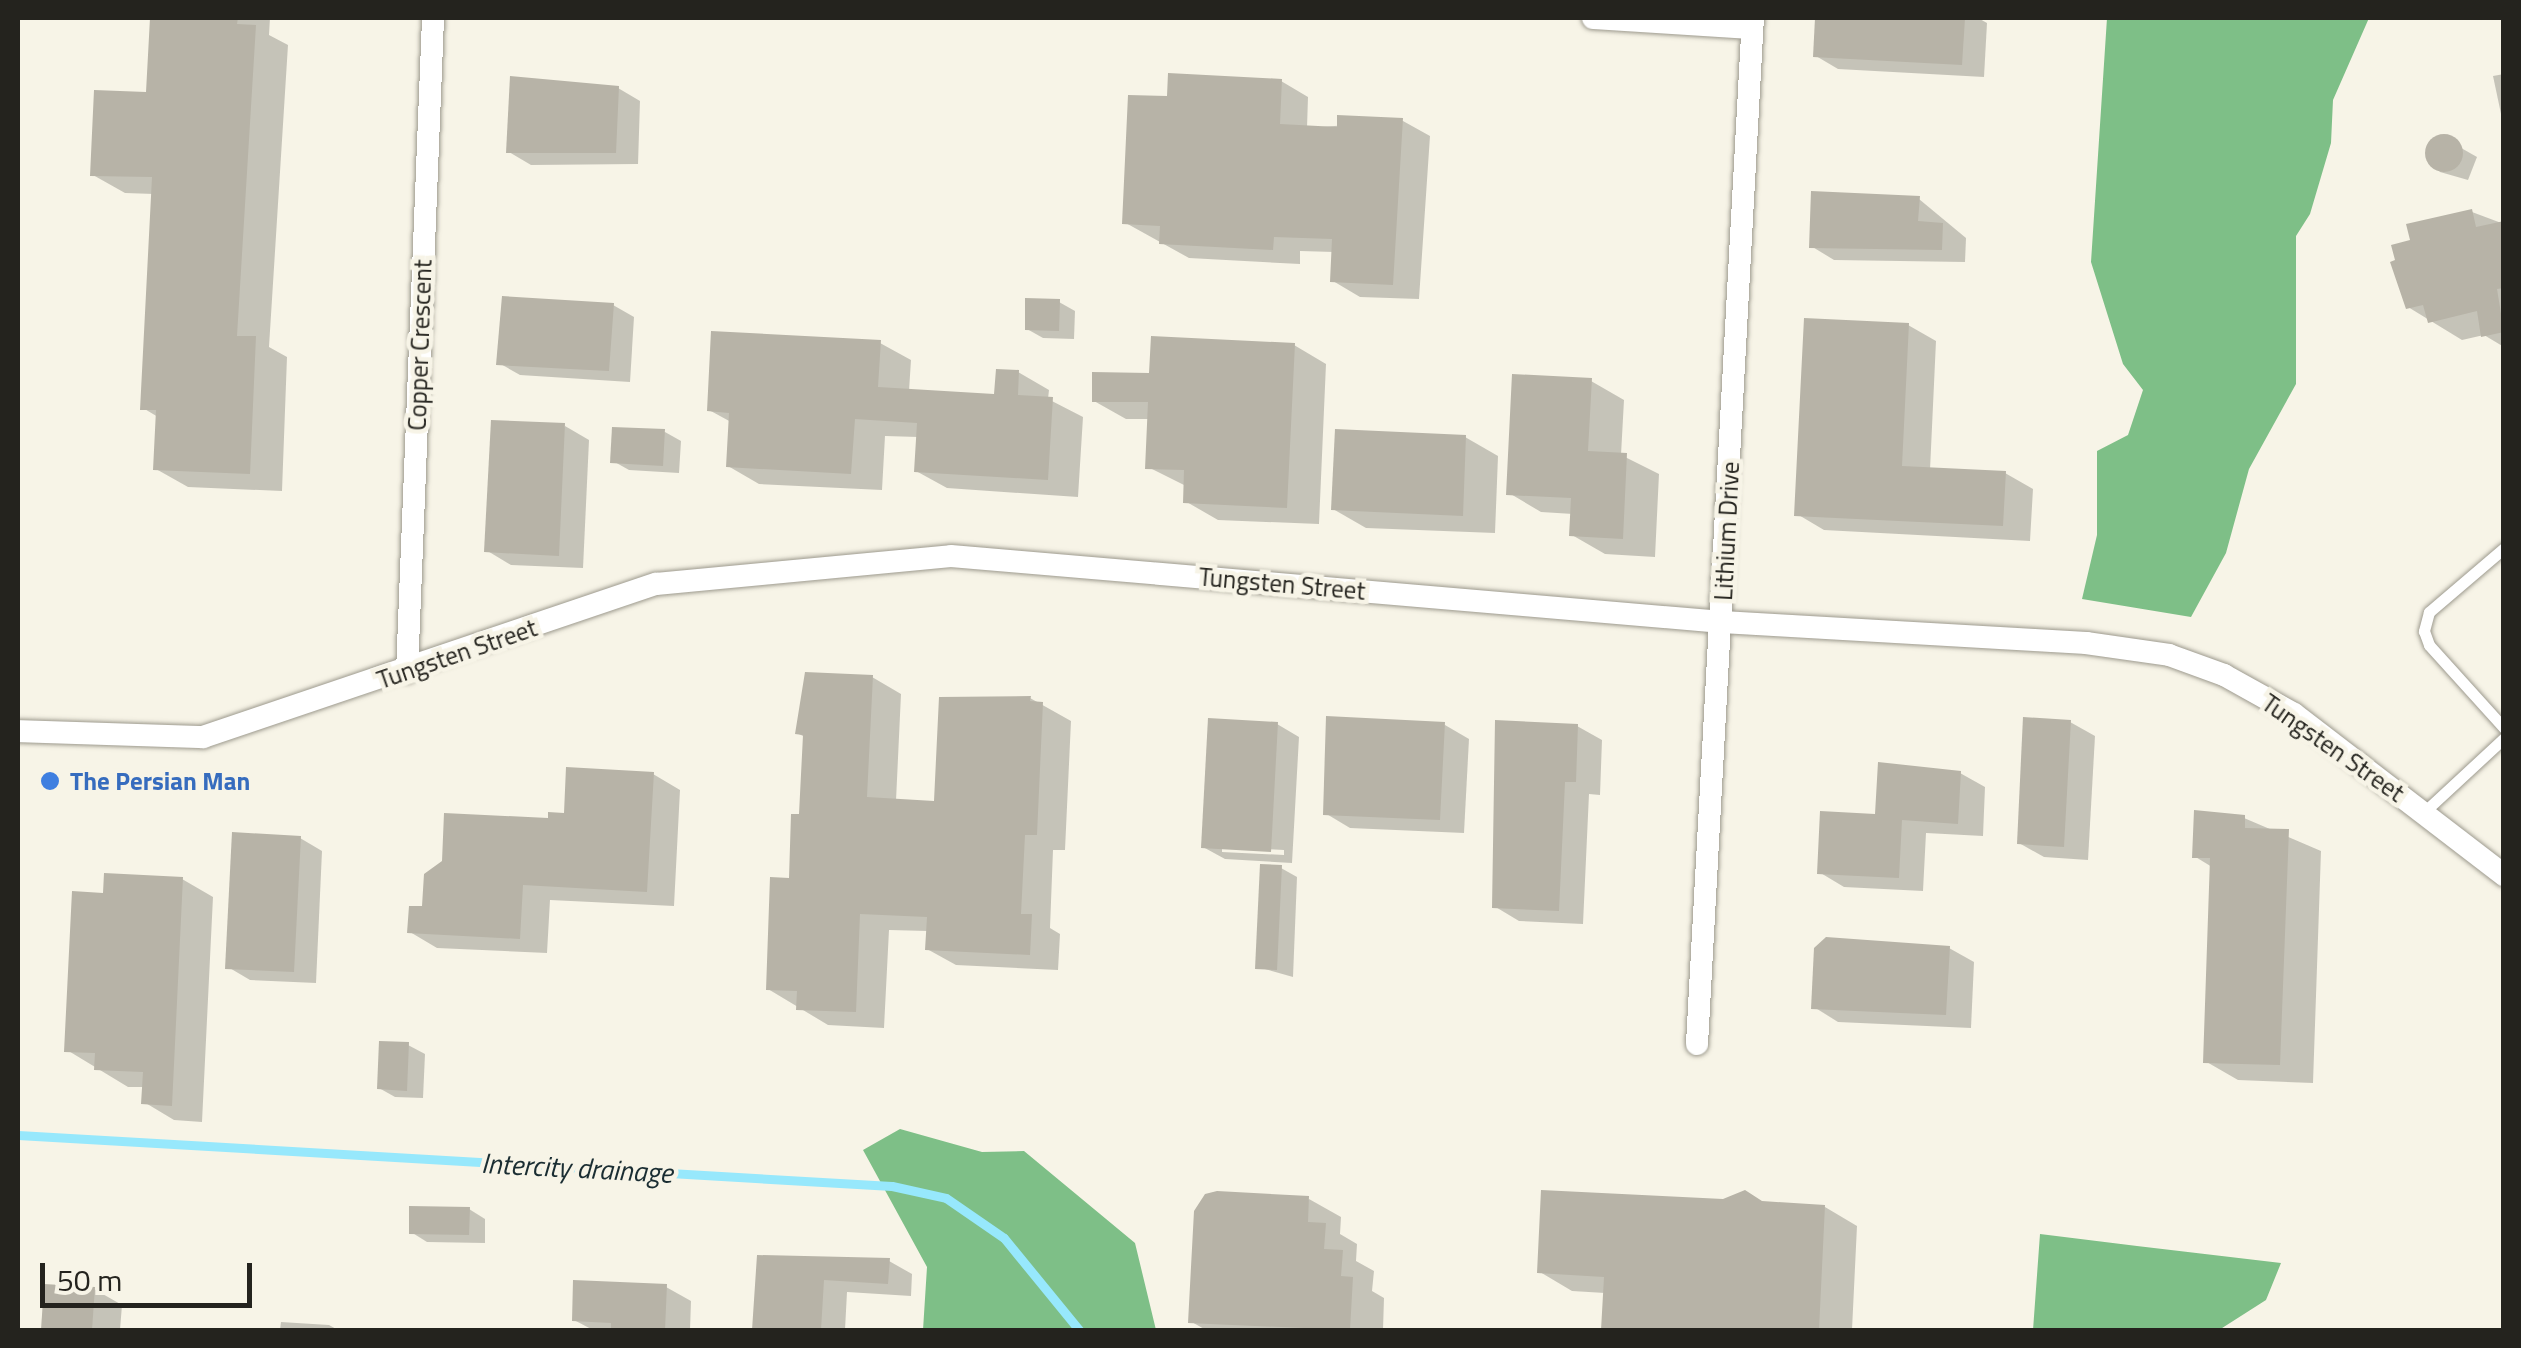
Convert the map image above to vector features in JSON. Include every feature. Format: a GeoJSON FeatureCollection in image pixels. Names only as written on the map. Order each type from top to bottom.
{"type":"FeatureCollection","features":[{"type":"Feature","properties":{"kind":"street","name":"Copper Crescent"},"geometry":{"type":"LineString","coordinates":[[407,672],[434,18]]}},
{"type":"Feature","properties":{"kind":"street"},"geometry":{"type":"LineString","coordinates":[[1592,18],[1752,23]]}},
{"type":"Feature","properties":{"kind":"street","name":"Lithium Drive"},"geometry":{"type":"LineString","coordinates":[[1697,1044],[1752,23]]}},
{"type":"Feature","properties":{"kind":"street","name":"Tungsten Street"},"geometry":{"type":"LineString","coordinates":[[18,732],[203,737],[407,672],[656,584],[951,556],[1722,622],[2086,643],[2169,656],[2224,676],[2294,714],[2504,875]]}},
{"type":"Feature","properties":{"kind":"lane"},"geometry":{"type":"LineString","coordinates":[[2504,548],[2428,612],[2424,631],[2429,646],[2504,728]]}},
{"type":"Feature","properties":{"kind":"lane"},"geometry":{"type":"LineString","coordinates":[[2423,813],[2504,738]]}},
{"type":"Feature","properties":{"kind":"green space"},"geometry":{"type":"Polygon","coordinates":[[[2107,18],[2369,18],[2333,100],[2331,143],[2310,214],[2296,236],[2296,384],[2249,469],[2226,553],[2191,617],[2082,599],[2097,535],[2097,451],[2128,435],[2143,390],[2123,364],[2091,262],[2107,18]]]}},
{"type":"Feature","properties":{"kind":"green space"},"geometry":{"type":"Polygon","coordinates":[[[900,1129],[982,1152],[1024,1151],[1135,1243],[1156,1330],[923,1330],[927,1267],[863,1150],[900,1129]]]}},
{"type":"Feature","properties":{"kind":"green space"},"geometry":{"type":"Polygon","coordinates":[[[2040,1234],[2281,1263],[2266,1300],[2219,1330],[2033,1330],[2040,1234]]]}},
{"type":"Feature","properties":{"kind":"building"},"geometry":{"type":"Polygon","coordinates":[[[150,18],[238,18],[237,24],[256,25],[237,336],[256,336],[250,474],[153,470],[156,410],[140,410],[152,177],[90,176],[94,90],[146,92],[150,18]]]}},
{"type":"Feature","properties":{"kind":"building"},"geometry":{"type":"Polygon","coordinates":[[[1815,18],[1965,18],[1962,65],[1813,57],[1815,18]]]}},
{"type":"Feature","properties":{"kind":"building"},"geometry":{"type":"Polygon","coordinates":[[[1168,73],[1282,79],[1280,124],[1337,127],[1337,115],[1403,118],[1393,285],[1330,282],[1332,239],[1274,237],[1273,250],[1159,244],[1160,226],[1122,224],[1128,95],[1167,96],[1168,73]]]}},
{"type":"Feature","properties":{"kind":"building"},"geometry":{"type":"Polygon","coordinates":[[[510,76],[619,86],[616,153],[506,153],[510,76]]]}},
{"type":"Feature","properties":{"kind":"building"},"geometry":{"type":"Polygon","coordinates":[[[2444,134],[2457,140],[2463,153],[2457,166],[2444,172],[2431,166],[2425,153],[2431,140],[2444,134]]]}},
{"type":"Feature","properties":{"kind":"building"},"geometry":{"type":"Polygon","coordinates":[[[1811,191],[1920,196],[1918,221],[1943,223],[1942,250],[1809,248],[1811,191]]]}},
{"type":"Feature","properties":{"kind":"building"},"geometry":{"type":"Polygon","coordinates":[[[2472,209],[2476,227],[2504,221],[2504,288],[2497,289],[2504,332],[2481,337],[2477,311],[2428,323],[2423,305],[2406,309],[2390,262],[2395,260],[2391,245],[2410,240],[2406,224],[2472,209]]]}},
{"type":"Feature","properties":{"kind":"building"},"geometry":{"type":"Polygon","coordinates":[[[502,296],[614,303],[609,371],[496,365],[502,296]]]}},
{"type":"Feature","properties":{"kind":"building"},"geometry":{"type":"Polygon","coordinates":[[[1025,298],[1060,299],[1059,331],[1025,330],[1025,298]]]}},
{"type":"Feature","properties":{"kind":"building"},"geometry":{"type":"Polygon","coordinates":[[[1804,318],[1909,323],[1902,466],[2006,471],[2003,526],[1794,516],[1804,318]]]}},
{"type":"Feature","properties":{"kind":"building"},"geometry":{"type":"Polygon","coordinates":[[[711,331],[881,340],[878,387],[994,394],[996,369],[1019,370],[1018,395],[1053,397],[1048,480],[914,472],[917,423],[855,419],[851,474],[726,467],[729,413],[707,411],[711,331]]]}},
{"type":"Feature","properties":{"kind":"building"},"geometry":{"type":"Polygon","coordinates":[[[1151,336],[1295,343],[1287,508],[1183,503],[1184,470],[1145,469],[1148,402],[1092,402],[1092,372],[1149,373],[1151,336]]]}},
{"type":"Feature","properties":{"kind":"building"},"geometry":{"type":"Polygon","coordinates":[[[1512,374],[1592,378],[1588,451],[1627,453],[1623,539],[1569,536],[1571,498],[1506,495],[1512,374]]]}},
{"type":"Feature","properties":{"kind":"building"},"geometry":{"type":"Polygon","coordinates":[[[491,420],[565,423],[559,556],[484,552],[491,420]]]}},
{"type":"Feature","properties":{"kind":"building"},"geometry":{"type":"Polygon","coordinates":[[[612,427],[665,429],[663,466],[610,463],[612,427]]]}},
{"type":"Feature","properties":{"kind":"building"},"geometry":{"type":"Polygon","coordinates":[[[1335,429],[1466,435],[1463,516],[1331,510],[1335,429]]]}},
{"type":"Feature","properties":{"kind":"building"},"geometry":{"type":"Polygon","coordinates":[[[805,672],[873,675],[867,797],[934,801],[939,697],[1031,696],[1030,701],[1043,702],[1037,835],[1025,835],[1021,914],[1032,914],[1030,955],[925,950],[927,917],[860,914],[856,1012],[796,1010],[797,991],[766,990],[770,877],[789,878],[791,814],[799,814],[803,735],[795,734],[805,672]]]}},
{"type":"Feature","properties":{"kind":"building"},"geometry":{"type":"Polygon","coordinates":[[[1326,716],[1445,722],[1440,820],[1323,815],[1326,716]]]}},
{"type":"Feature","properties":{"kind":"building"},"geometry":{"type":"Polygon","coordinates":[[[2023,717],[2071,720],[2064,847],[2017,844],[2023,717]]]}},
{"type":"Feature","properties":{"kind":"building"},"geometry":{"type":"Polygon","coordinates":[[[1208,718],[1278,722],[1271,852],[1201,848],[1208,718]]]}},
{"type":"Feature","properties":{"kind":"building"},"geometry":{"type":"Polygon","coordinates":[[[1495,720],[1578,724],[1576,782],[1565,782],[1559,911],[1492,908],[1495,720]]]}},
{"type":"Feature","properties":{"kind":"building"},"geometry":{"type":"Polygon","coordinates":[[[1878,762],[1961,771],[1958,824],[1902,820],[1899,878],[1817,874],[1820,811],[1875,814],[1878,762]]]}},
{"type":"Feature","properties":{"kind":"building"},"geometry":{"type":"Polygon","coordinates":[[[566,767],[654,772],[647,892],[523,885],[520,939],[407,933],[409,906],[422,906],[424,874],[442,861],[444,813],[548,818],[548,812],[564,813],[566,767]]]}},
{"type":"Feature","properties":{"kind":"building"},"geometry":{"type":"Polygon","coordinates":[[[2194,810],[2245,815],[2245,828],[2289,829],[2280,1065],[2203,1063],[2210,858],[2192,858],[2194,810]]]}},
{"type":"Feature","properties":{"kind":"building"},"geometry":{"type":"Polygon","coordinates":[[[232,832],[301,836],[294,972],[225,969],[232,832]]]}},
{"type":"Feature","properties":{"kind":"building"},"geometry":{"type":"Polygon","coordinates":[[[1260,864],[1282,865],[1277,970],[1255,969],[1260,864]]]}},
{"type":"Feature","properties":{"kind":"building"},"geometry":{"type":"Polygon","coordinates":[[[104,873],[183,877],[172,1106],[141,1104],[143,1072],[94,1070],[95,1053],[64,1052],[72,891],[103,893],[104,873]]]}},
{"type":"Feature","properties":{"kind":"building"},"geometry":{"type":"Polygon","coordinates":[[[1826,937],[1950,946],[1946,1015],[1811,1009],[1814,948],[1826,937]]]}},
{"type":"Feature","properties":{"kind":"building"},"geometry":{"type":"Polygon","coordinates":[[[379,1041],[409,1042],[407,1091],[377,1089],[379,1041]]]}},
{"type":"Feature","properties":{"kind":"building"},"geometry":{"type":"Polygon","coordinates":[[[1541,1190],[1723,1199],[1745,1190],[1762,1201],[1825,1205],[1819,1330],[1601,1330],[1604,1277],[1537,1273],[1541,1190]]]}},
{"type":"Feature","properties":{"kind":"building"},"geometry":{"type":"Polygon","coordinates":[[[1217,1191],[1309,1196],[1308,1222],[1326,1223],[1324,1249],[1343,1250],[1341,1276],[1353,1277],[1350,1330],[1188,1323],[1194,1211],[1205,1194],[1217,1191]]]}},
{"type":"Feature","properties":{"kind":"building"},"geometry":{"type":"Polygon","coordinates":[[[409,1206],[470,1207],[469,1235],[409,1234],[409,1206]]]}},
{"type":"Feature","properties":{"kind":"building"},"geometry":{"type":"Polygon","coordinates":[[[757,1255],[890,1258],[888,1284],[824,1280],[821,1330],[752,1330],[757,1255]]]}},
{"type":"Feature","properties":{"kind":"building"},"geometry":{"type":"Polygon","coordinates":[[[573,1280],[667,1284],[665,1330],[611,1330],[611,1323],[572,1321],[573,1280]]]}},
{"type":"Feature","properties":{"kind":"building"},"geometry":{"type":"Polygon","coordinates":[[[44,1284],[95,1287],[92,1330],[41,1330],[44,1284]]]}},
{"type":"Feature","properties":{"kind":"waterway","name":"Intercity drainage"},"geometry":{"type":"LineString","coordinates":[[18,1135],[892,1186],[946,1198],[1004,1238],[1079,1330]]}},
{"type":"Feature","properties":{"kind":"place","name":"The Persian Man"},"geometry":{"type":"Point","coordinates":[50,781]}}]}
